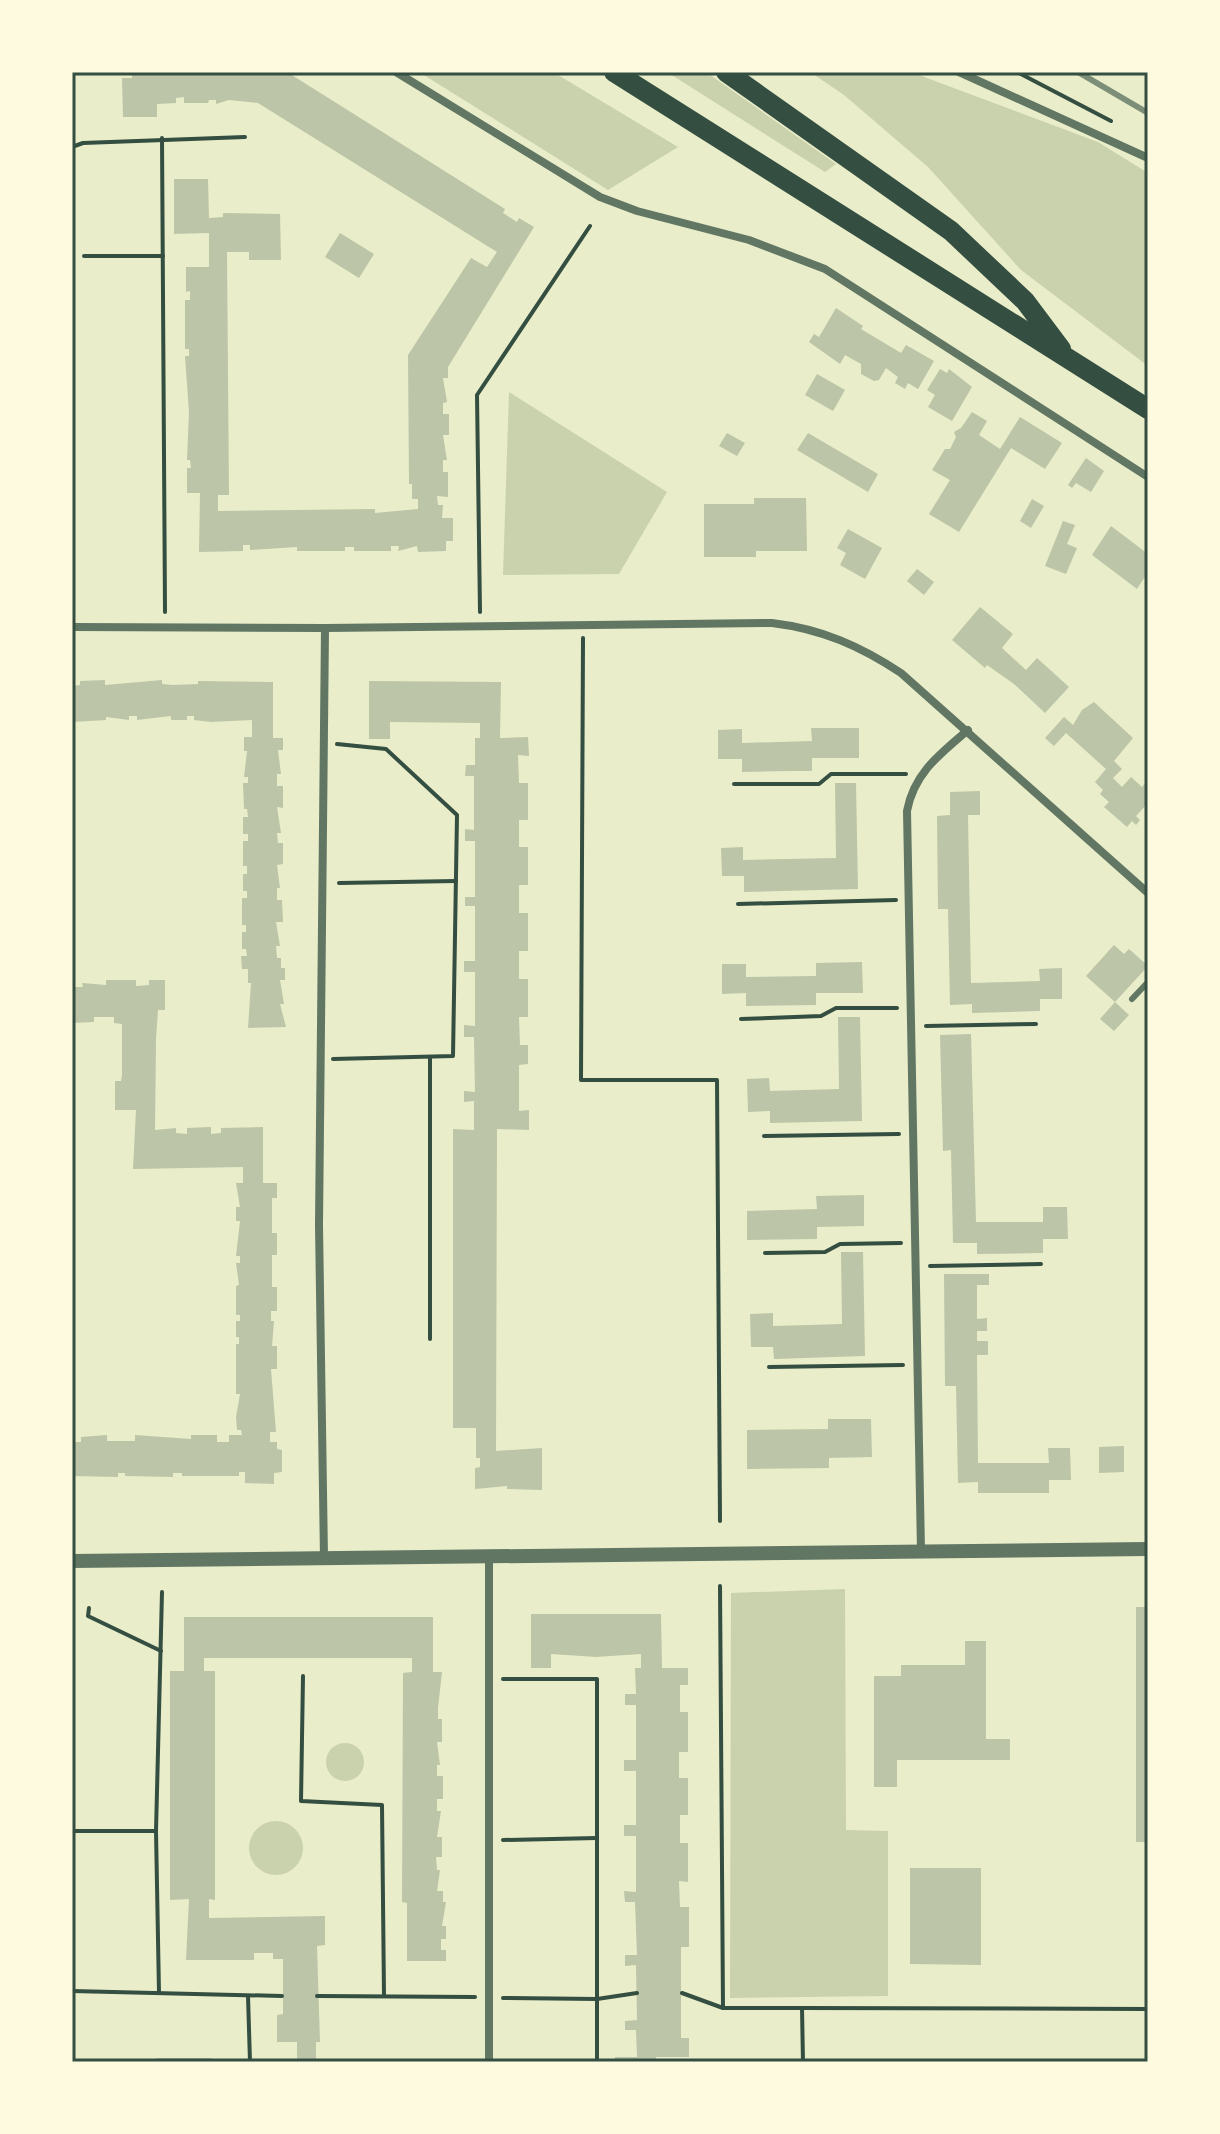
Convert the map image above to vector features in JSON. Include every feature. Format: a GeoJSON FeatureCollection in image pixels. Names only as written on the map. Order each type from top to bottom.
{"type":"FeatureCollection","features":[{"type":"Feature","properties":{"kind":"main road"},"geometry":{"type":"LineString","coordinates":[[614,72],[1148,409]]}},
{"type":"Feature","properties":{"kind":"main road"},"geometry":{"type":"LineString","coordinates":[[726,72],[951,231],[1025,301],[1068,359]]}},
{"type":"Feature","properties":{"kind":"street"},"geometry":{"type":"LineString","coordinates":[[396,72],[600,197],[637,211],[749,240],[825,269],[1148,477]]}},
{"type":"Feature","properties":{"kind":"street"},"geometry":{"type":"LineString","coordinates":[[959,72],[1060,115],[1148,158]]}},
{"type":"Feature","properties":{"kind":"street"},"geometry":{"type":"LineString","coordinates":[[72,627],[325,628],[772,623],[830,634],[865,649],[901,673],[1148,893]]}},
{"type":"Feature","properties":{"kind":"street"},"geometry":{"type":"LineString","coordinates":[[324,1558],[319,1225],[325,628]]}},
{"type":"Feature","properties":{"kind":"street"},"geometry":{"type":"LineString","coordinates":[[921,1551],[907,811],[911,790],[921,774],[968,730]]}},
{"type":"Feature","properties":{"kind":"street"},"geometry":{"type":"LineString","coordinates":[[72,1561],[1148,1549]]}},
{"type":"Feature","properties":{"kind":"street"},"geometry":{"type":"LineString","coordinates":[[489,1558],[492,1679],[489,2062]]}},
{"type":"Feature","properties":{"kind":"lane"},"geometry":{"type":"LineString","coordinates":[[1132,999],[1148,982]]}},
{"type":"Feature","properties":{"kind":"path"},"geometry":{"type":"LineString","coordinates":[[1017,72],[1118,125]]}},
{"type":"Feature","properties":{"kind":"path"},"geometry":{"type":"LineString","coordinates":[[72,147],[83,143],[162,138],[245,137]]}},
{"type":"Feature","properties":{"kind":"path"},"geometry":{"type":"LineString","coordinates":[[162,138],[165,627]]}},
{"type":"Feature","properties":{"kind":"path"},"geometry":{"type":"LineString","coordinates":[[481,627],[477,395],[590,226]]}},
{"type":"Feature","properties":{"kind":"path"},"geometry":{"type":"LineString","coordinates":[[84,256],[163,256]]}},
{"type":"Feature","properties":{"kind":"path"},"geometry":{"type":"LineString","coordinates":[[583,626],[581,1080],[717,1080],[720,1521]]}},
{"type":"Feature","properties":{"kind":"path"},"geometry":{"type":"LineString","coordinates":[[321,1060],[453,1056],[457,815],[386,749],[323,742]]}},
{"type":"Feature","properties":{"kind":"path"},"geometry":{"type":"LineString","coordinates":[[734,784],[819,784],[831,774],[921,774]]}},
{"type":"Feature","properties":{"kind":"path"},"geometry":{"type":"LineString","coordinates":[[322,883],[456,881]]}},
{"type":"Feature","properties":{"kind":"path"},"geometry":{"type":"LineString","coordinates":[[738,904],[910,900]]}},
{"type":"Feature","properties":{"kind":"path"},"geometry":{"type":"LineString","coordinates":[[741,1019],[821,1016],[836,1008],[911,1007]]}},
{"type":"Feature","properties":{"kind":"path"},"geometry":{"type":"LineString","coordinates":[[911,1027],[1036,1024]]}},
{"type":"Feature","properties":{"kind":"path"},"geometry":{"type":"LineString","coordinates":[[430,1057],[430,1339]]}},
{"type":"Feature","properties":{"kind":"path"},"geometry":{"type":"LineString","coordinates":[[764,1136],[913,1134]]}},
{"type":"Feature","properties":{"kind":"path"},"geometry":{"type":"LineString","coordinates":[[765,1253],[825,1252],[840,1244],[915,1242]]}},
{"type":"Feature","properties":{"kind":"path"},"geometry":{"type":"LineString","coordinates":[[916,1267],[1041,1264]]}},
{"type":"Feature","properties":{"kind":"path"},"geometry":{"type":"LineString","coordinates":[[769,1367],[918,1365]]}},
{"type":"Feature","properties":{"kind":"path"},"geometry":{"type":"LineString","coordinates":[[720,1586],[723,2008]]}},
{"type":"Feature","properties":{"kind":"path"},"geometry":{"type":"LineString","coordinates":[[159,1993],[156,1831],[162,1592]]}},
{"type":"Feature","properties":{"kind":"path"},"geometry":{"type":"LineString","coordinates":[[89,1608],[88,1616],[161,1651]]}},
{"type":"Feature","properties":{"kind":"path"},"geometry":{"type":"LineString","coordinates":[[303,1676],[301,1801],[382,1805],[384,1996]]}},
{"type":"Feature","properties":{"kind":"path"},"geometry":{"type":"LineString","coordinates":[[492,1679],[597,1679],[597,2062]]}},
{"type":"Feature","properties":{"kind":"path"},"geometry":{"type":"LineString","coordinates":[[72,1831],[156,1831]]}},
{"type":"Feature","properties":{"kind":"path"},"geometry":{"type":"LineString","coordinates":[[491,1841],[597,1838]]}},
{"type":"Feature","properties":{"kind":"path"},"geometry":{"type":"LineString","coordinates":[[72,1991],[282,1996]]}},
{"type":"Feature","properties":{"kind":"path"},"geometry":{"type":"LineString","coordinates":[[682,1993],[723,2008],[1148,2009]]}},
{"type":"Feature","properties":{"kind":"path"},"geometry":{"type":"LineString","coordinates":[[248,1995],[250,2062]]}},
{"type":"Feature","properties":{"kind":"path"},"geometry":{"type":"LineString","coordinates":[[802,2008],[803,2062]]}},
{"type":"Feature","properties":{"kind":"green space"},"geometry":{"type":"Polygon","coordinates":[[[419,72],[553,72],[678,147],[608,190],[419,72]]]}},
{"type":"Feature","properties":{"kind":"green space"},"geometry":{"type":"Polygon","coordinates":[[[667,72],[706,72],[836,164],[825,172],[667,72]]]}},
{"type":"Feature","properties":{"kind":"green space"},"geometry":{"type":"Polygon","coordinates":[[[810,72],[911,72],[1098,142],[1148,173],[1148,366],[1021,270],[928,167],[844,95],[810,72]]]}},
{"type":"Feature","properties":{"kind":"green space"},"geometry":{"type":"Polygon","coordinates":[[[509,392],[667,492],[619,574],[503,575],[509,392]]]}},
{"type":"Feature","properties":{"kind":"green space"},"geometry":{"type":"Polygon","coordinates":[[[845,1589],[846,1830],[888,1831],[888,1996],[730,1998],[731,1593],[845,1589]]]}},
{"type":"Feature","properties":{"kind":"green space"},"geometry":{"type":"Polygon","coordinates":[[[345,1743],[358,1749],[364,1762],[358,1775],[345,1781],[332,1775],[326,1762],[332,1749],[345,1743]]]}},
{"type":"Feature","properties":{"kind":"green space"},"geometry":{"type":"Polygon","coordinates":[[[276,1821],[295,1829],[303,1848],[295,1867],[276,1875],[257,1867],[249,1848],[257,1829],[276,1821]]]}},
{"type":"Feature","properties":{"kind":"building"},"geometry":{"type":"Polygon","coordinates":[[[132,72],[287,72],[505,209],[503,213],[517,222],[519,218],[534,227],[448,367],[448,378],[443,378],[447,402],[443,403],[443,414],[449,414],[449,435],[443,435],[447,460],[443,460],[443,472],[448,472],[448,497],[437,496],[438,505],[443,505],[442,518],[453,518],[453,541],[446,541],[446,551],[418,552],[417,546],[398,551],[399,546],[391,546],[391,551],[354,551],[354,547],[345,547],[345,551],[297,551],[297,547],[250,550],[250,545],[243,545],[243,551],[199,552],[200,493],[187,493],[187,468],[191,468],[190,460],[187,460],[189,412],[185,356],[189,356],[189,349],[185,349],[185,300],[190,300],[190,291],[186,292],[186,267],[209,267],[209,233],[174,234],[174,179],[208,179],[209,218],[223,217],[223,213],[280,214],[281,260],[249,260],[249,252],[227,252],[229,495],[218,495],[218,511],[375,509],[375,513],[418,509],[418,499],[412,499],[412,484],[409,484],[408,355],[471,258],[487,267],[497,252],[258,103],[229,100],[216,104],[216,100],[209,100],[208,103],[184,103],[184,97],[176,98],[176,103],[157,104],[157,117],[123,117],[122,78],[132,78],[132,72]]]}},
{"type":"Feature","properties":{"kind":"building"},"geometry":{"type":"Polygon","coordinates":[[[340,233],[374,254],[359,278],[325,257],[340,233]]]}},
{"type":"Feature","properties":{"kind":"building"},"geometry":{"type":"Polygon","coordinates":[[[836,308],[863,326],[861,329],[901,353],[906,345],[934,361],[918,389],[908,383],[905,389],[895,383],[898,377],[886,368],[879,380],[874,381],[861,374],[861,364],[845,355],[840,364],[809,342],[814,334],[819,337],[836,308]]]}},
{"type":"Feature","properties":{"kind":"building"},"geometry":{"type":"Polygon","coordinates":[[[940,369],[947,373],[949,369],[972,387],[952,421],[928,407],[935,395],[927,390],[940,369]]]}},
{"type":"Feature","properties":{"kind":"building"},"geometry":{"type":"Polygon","coordinates":[[[817,374],[845,390],[833,411],[805,395],[817,374]]]}},
{"type":"Feature","properties":{"kind":"building"},"geometry":{"type":"Polygon","coordinates":[[[972,412],[987,421],[979,435],[1000,449],[1020,417],[1062,443],[1045,469],[1011,448],[959,532],[929,514],[950,480],[932,470],[945,449],[950,449],[956,437],[954,432],[961,428],[972,412]]]}},
{"type":"Feature","properties":{"kind":"building"},"geometry":{"type":"Polygon","coordinates":[[[727,433],[745,443],[737,456],[719,446],[727,433]]]}},
{"type":"Feature","properties":{"kind":"building"},"geometry":{"type":"Polygon","coordinates":[[[808,433],[878,474],[868,492],[797,450],[808,433]]]}},
{"type":"Feature","properties":{"kind":"building"},"geometry":{"type":"Polygon","coordinates":[[[1086,458],[1104,471],[1091,492],[1076,483],[1072,488],[1068,485],[1086,458]]]}},
{"type":"Feature","properties":{"kind":"building"},"geometry":{"type":"Polygon","coordinates":[[[754,498],[806,498],[807,551],[756,551],[756,557],[704,557],[704,504],[754,504],[754,498]]]}},
{"type":"Feature","properties":{"kind":"building"},"geometry":{"type":"Polygon","coordinates":[[[1032,499],[1044,506],[1031,528],[1020,521],[1032,499]]]}},
{"type":"Feature","properties":{"kind":"building"},"geometry":{"type":"Polygon","coordinates":[[[1063,521],[1075,525],[1067,544],[1077,548],[1066,574],[1045,566],[1063,521]]]}},
{"type":"Feature","properties":{"kind":"building"},"geometry":{"type":"Polygon","coordinates":[[[1111,526],[1148,554],[1148,572],[1137,589],[1092,555],[1111,526]]]}},
{"type":"Feature","properties":{"kind":"building"},"geometry":{"type":"Polygon","coordinates":[[[848,529],[882,548],[865,579],[840,565],[846,553],[837,548],[848,529]]]}},
{"type":"Feature","properties":{"kind":"building"},"geometry":{"type":"Polygon","coordinates":[[[917,569],[934,582],[924,595],[907,581],[917,569]]]}},
{"type":"Feature","properties":{"kind":"building"},"geometry":{"type":"Polygon","coordinates":[[[980,607],[1013,634],[1002,648],[1026,670],[1037,658],[1069,687],[1045,713],[1014,684],[987,665],[985,668],[952,640],[980,607]]]}},
{"type":"Feature","properties":{"kind":"building"},"geometry":{"type":"Polygon","coordinates":[[[105,680],[105,685],[162,680],[162,684],[173,685],[198,684],[198,681],[273,682],[273,738],[283,738],[283,750],[278,750],[281,774],[277,774],[277,786],[283,786],[283,808],[277,807],[281,833],[277,833],[278,843],[283,843],[283,864],[277,865],[280,888],[277,888],[277,900],[282,900],[283,922],[276,922],[280,946],[276,946],[281,968],[285,968],[285,980],[280,980],[284,1004],[280,1004],[286,1027],[248,1028],[251,983],[248,983],[248,969],[242,969],[241,956],[247,956],[246,949],[242,949],[242,932],[246,932],[246,925],[242,925],[242,898],[247,898],[247,891],[243,891],[243,874],[247,874],[247,866],[243,866],[243,841],[248,841],[248,834],[243,834],[243,817],[248,817],[247,809],[244,809],[243,783],[248,783],[248,777],[244,777],[247,751],[244,751],[244,737],[252,737],[252,720],[211,722],[194,720],[194,716],[187,716],[187,720],[171,720],[171,716],[137,720],[137,716],[129,716],[129,720],[106,717],[106,720],[72,722],[72,686],[80,685],[80,681],[105,680]]]}},
{"type":"Feature","properties":{"kind":"building"},"geometry":{"type":"Polygon","coordinates":[[[369,681],[501,682],[500,738],[528,737],[529,756],[518,755],[519,783],[528,783],[528,820],[519,820],[519,847],[528,847],[528,885],[519,885],[519,913],[528,913],[528,951],[519,951],[519,979],[528,979],[528,1017],[519,1017],[520,1045],[528,1045],[528,1064],[519,1065],[519,1111],[529,1110],[529,1130],[497,1129],[496,1451],[542,1448],[542,1490],[507,1489],[507,1486],[475,1489],[475,1468],[480,1467],[480,1458],[476,1458],[476,1428],[453,1428],[453,1129],[474,1130],[474,1101],[464,1102],[464,1091],[475,1092],[474,1037],[464,1037],[464,1025],[475,1026],[475,972],[464,972],[464,961],[475,961],[475,906],[465,906],[465,897],[475,897],[475,841],[465,841],[465,829],[474,830],[474,776],[465,776],[466,765],[475,765],[475,738],[480,738],[480,723],[390,722],[390,739],[369,739],[369,681]]]}},
{"type":"Feature","properties":{"kind":"building"},"geometry":{"type":"Polygon","coordinates":[[[1094,702],[1133,738],[1114,761],[1122,769],[1113,778],[1122,787],[1131,777],[1142,787],[1148,780],[1148,803],[1136,816],[1140,820],[1136,825],[1132,821],[1127,827],[1104,807],[1109,802],[1100,794],[1103,790],[1095,782],[1106,769],[1066,733],[1054,746],[1045,738],[1064,717],[1073,725],[1082,710],[1094,702]]]}},
{"type":"Feature","properties":{"kind":"building"},"geometry":{"type":"Polygon","coordinates":[[[811,728],[859,728],[859,758],[812,758],[812,771],[742,772],[742,759],[718,759],[718,730],[742,729],[742,743],[812,741],[811,728]]]}},
{"type":"Feature","properties":{"kind":"building"},"geometry":{"type":"Polygon","coordinates":[[[835,783],[856,783],[858,889],[744,892],[744,876],[722,876],[721,848],[743,847],[743,860],[836,858],[835,783]]]}},
{"type":"Feature","properties":{"kind":"building"},"geometry":{"type":"Polygon","coordinates":[[[980,791],[980,815],[968,815],[971,983],[1040,981],[1039,969],[1062,968],[1062,999],[1040,999],[1040,1011],[972,1013],[972,1004],[950,1005],[948,909],[938,909],[937,816],[950,815],[950,792],[980,791]]]}},
{"type":"Feature","properties":{"kind":"building"},"geometry":{"type":"Polygon","coordinates":[[[1114,945],[1124,954],[1129,949],[1148,966],[1115,1002],[1086,976],[1114,945]]]}},
{"type":"Feature","properties":{"kind":"building"},"geometry":{"type":"Polygon","coordinates":[[[862,962],[863,993],[816,993],[816,1005],[746,1006],[746,993],[722,994],[722,964],[746,964],[746,977],[816,976],[816,963],[862,962]]]}},
{"type":"Feature","properties":{"kind":"building"},"geometry":{"type":"Polygon","coordinates":[[[106,980],[136,980],[136,986],[149,985],[149,980],[165,980],[165,1010],[158,1010],[156,1039],[155,1130],[176,1128],[176,1133],[187,1134],[187,1128],[211,1127],[211,1134],[221,1133],[221,1128],[263,1127],[263,1183],[277,1183],[277,1198],[272,1198],[272,1233],[277,1233],[277,1255],[272,1255],[272,1287],[277,1287],[277,1311],[271,1311],[271,1321],[274,1321],[272,1346],[277,1346],[277,1369],[271,1369],[276,1432],[270,1432],[270,1442],[277,1442],[277,1449],[282,1450],[282,1472],[274,1473],[274,1484],[245,1483],[245,1472],[239,1472],[239,1476],[182,1476],[182,1473],[173,1473],[173,1477],[125,1476],[125,1473],[118,1473],[118,1477],[72,1476],[72,1442],[81,1442],[81,1437],[107,1435],[107,1441],[135,1441],[135,1435],[191,1439],[191,1435],[217,1435],[217,1442],[229,1442],[229,1435],[242,1435],[241,1430],[237,1430],[236,1417],[240,1394],[236,1394],[236,1344],[239,1344],[239,1337],[236,1337],[236,1321],[240,1321],[240,1315],[236,1315],[236,1286],[239,1285],[236,1263],[240,1263],[240,1256],[236,1256],[240,1221],[236,1221],[236,1207],[240,1207],[236,1183],[243,1183],[243,1167],[133,1169],[136,1110],[115,1110],[115,1081],[121,1081],[122,1075],[122,1024],[114,1023],[114,1017],[94,1017],[94,1022],[72,1023],[72,987],[83,987],[82,983],[106,985],[106,980]]]}},
{"type":"Feature","properties":{"kind":"building"},"geometry":{"type":"Polygon","coordinates":[[[1115,1002],[1129,1015],[1114,1031],[1100,1019],[1115,1002]]]}},
{"type":"Feature","properties":{"kind":"building"},"geometry":{"type":"Polygon","coordinates":[[[838,1017],[860,1017],[862,1121],[770,1123],[770,1111],[748,1112],[747,1079],[769,1078],[770,1091],[839,1089],[838,1017]]]}},
{"type":"Feature","properties":{"kind":"building"},"geometry":{"type":"Polygon","coordinates":[[[971,1034],[976,1222],[1043,1222],[1043,1207],[1067,1207],[1068,1239],[1043,1239],[1043,1253],[977,1254],[977,1243],[953,1243],[951,1150],[943,1151],[940,1035],[971,1034]]]}},
{"type":"Feature","properties":{"kind":"building"},"geometry":{"type":"Polygon","coordinates":[[[864,1195],[864,1226],[817,1227],[817,1239],[747,1240],[747,1211],[817,1209],[816,1196],[864,1195]]]}},
{"type":"Feature","properties":{"kind":"building"},"geometry":{"type":"Polygon","coordinates":[[[841,1252],[863,1252],[865,1356],[774,1359],[773,1347],[751,1347],[750,1314],[773,1313],[773,1326],[842,1324],[841,1252]]]}},
{"type":"Feature","properties":{"kind":"building"},"geometry":{"type":"Polygon","coordinates":[[[944,1274],[989,1274],[989,1285],[977,1285],[977,1319],[987,1318],[987,1331],[977,1331],[977,1341],[988,1341],[988,1355],[977,1355],[978,1463],[1049,1463],[1048,1448],[1070,1448],[1071,1480],[1049,1480],[1049,1493],[978,1493],[978,1482],[958,1483],[956,1386],[945,1386],[944,1274]]]}},
{"type":"Feature","properties":{"kind":"building"},"geometry":{"type":"Polygon","coordinates":[[[828,1419],[871,1419],[872,1457],[829,1458],[829,1468],[747,1469],[747,1430],[828,1429],[828,1419]]]}},
{"type":"Feature","properties":{"kind":"building"},"geometry":{"type":"Polygon","coordinates":[[[1124,1446],[1124,1472],[1099,1473],[1099,1447],[1124,1446]]]}},
{"type":"Feature","properties":{"kind":"building"},"geometry":{"type":"Polygon","coordinates":[[[1136,1607],[1148,1607],[1148,1842],[1136,1842],[1136,1607]]]}},
{"type":"Feature","properties":{"kind":"building"},"geometry":{"type":"Polygon","coordinates":[[[531,1614],[661,1614],[662,1668],[688,1668],[688,1685],[680,1685],[680,1712],[688,1712],[688,1752],[679,1752],[679,1778],[688,1778],[688,1815],[680,1815],[680,1843],[688,1843],[688,1882],[679,1881],[680,1907],[689,1907],[689,1947],[681,1947],[681,2038],[689,2038],[689,2057],[656,2057],[656,2062],[615,2062],[615,2057],[637,2057],[636,2030],[625,2030],[625,2021],[637,2020],[636,1965],[625,1966],[625,1955],[637,1955],[635,1902],[625,1902],[624,1891],[636,1892],[636,1836],[624,1836],[624,1825],[636,1825],[636,1771],[624,1771],[624,1760],[636,1760],[636,1705],[625,1705],[625,1694],[636,1694],[635,1668],[641,1668],[641,1654],[596,1657],[551,1654],[551,1668],[531,1668],[531,1614]]]}},
{"type":"Feature","properties":{"kind":"building"},"geometry":{"type":"Polygon","coordinates":[[[184,1617],[433,1617],[433,1672],[442,1672],[438,1719],[442,1719],[442,1742],[437,1742],[440,1765],[437,1765],[437,1776],[443,1776],[443,1799],[437,1799],[437,1811],[441,1811],[437,1837],[442,1837],[442,1857],[436,1857],[437,1870],[440,1870],[437,1891],[443,1891],[443,1902],[446,1902],[442,1926],[446,1926],[446,1939],[441,1939],[441,1950],[446,1950],[446,1961],[407,1961],[407,1903],[402,1902],[403,1673],[412,1672],[412,1658],[204,1658],[204,1671],[215,1671],[215,1900],[209,1899],[209,1918],[325,1916],[325,1945],[317,1946],[320,2042],[316,2042],[316,2062],[297,2062],[297,2042],[277,2042],[277,2015],[283,2014],[283,1959],[273,1959],[273,1953],[254,1953],[254,1960],[186,1960],[189,1899],[170,1900],[170,1671],[184,1671],[184,1617]]]}},
{"type":"Feature","properties":{"kind":"building"},"geometry":{"type":"Polygon","coordinates":[[[965,1641],[986,1641],[986,1739],[1010,1739],[1010,1760],[897,1760],[897,1787],[874,1787],[874,1676],[901,1676],[901,1665],[965,1665],[965,1641]]]}},
{"type":"Feature","properties":{"kind":"building"},"geometry":{"type":"Polygon","coordinates":[[[910,1868],[981,1868],[981,1965],[910,1964],[910,1868]]]}},
{"type":"Feature","properties":{"kind":"building"},"geometry":{"type":"Polygon","coordinates":[[[156,2058],[212,2058],[212,2062],[156,2062],[156,2058]]]}},
{"type":"Feature","properties":{"kind":"railway"},"geometry":{"type":"LineString","coordinates":[[1078,72],[1148,113]]}}]}
